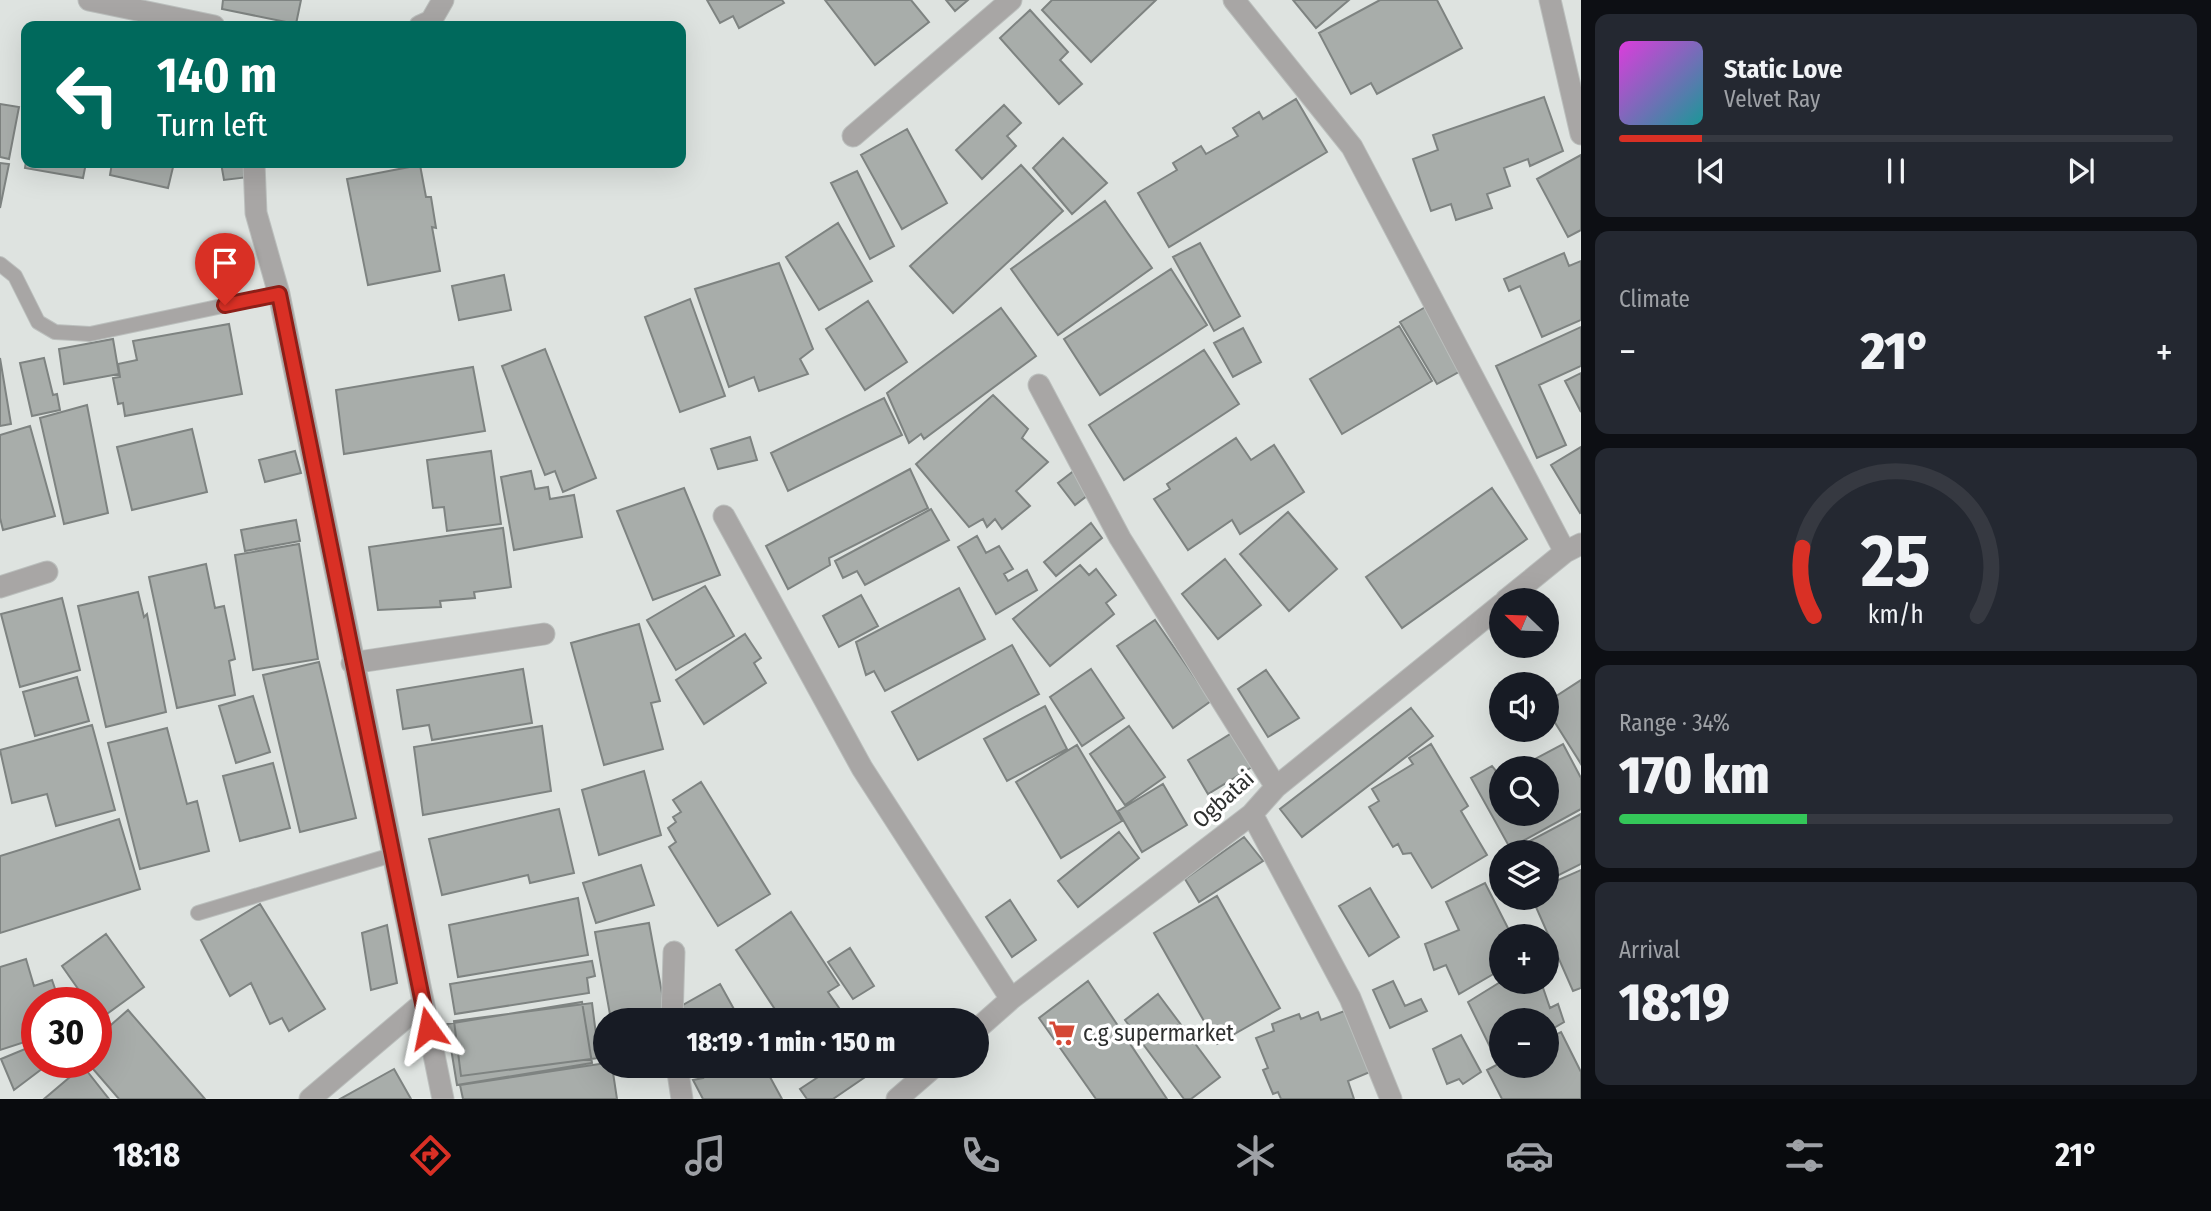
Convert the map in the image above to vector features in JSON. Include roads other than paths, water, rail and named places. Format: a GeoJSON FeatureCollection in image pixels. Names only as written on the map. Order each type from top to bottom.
{"type":"FeatureCollection","features":[{"type":"Feature","properties":{"kind":"street"},"geometry":{"type":"LineString","coordinates":[[89,0],[190,21]]}},
{"type":"Feature","properties":{"kind":"street"},"geometry":{"type":"LineString","coordinates":[[431,21],[443,0]]}},
{"type":"Feature","properties":{"kind":"street"},"geometry":{"type":"LineString","coordinates":[[853,136],[1011,0]]}},
{"type":"Feature","properties":{"kind":"street"},"geometry":{"type":"LineString","coordinates":[[1234,0],[1352,146],[1573,548],[1521,588]]}},
{"type":"Feature","properties":{"kind":"street"},"geometry":{"type":"LineString","coordinates":[[1550,0],[1581,134]]}},
{"type":"Feature","properties":{"kind":"street"},"geometry":{"type":"LineString","coordinates":[[254,168],[256,213],[279,294],[352,663],[443,1099]]}},
{"type":"Feature","properties":{"kind":"street"},"geometry":{"type":"LineString","coordinates":[[1039,386],[1120,538],[1276,787]]}},
{"type":"Feature","properties":{"kind":"street"},"geometry":{"type":"LineString","coordinates":[[723,516],[862,768],[1011,999]]}},
{"type":"Feature","properties":{"kind":"street"},"geometry":{"type":"LineString","coordinates":[[0,587],[47,572]]}},
{"type":"Feature","properties":{"kind":"street","name":"Ogbatai"},"geometry":{"type":"LineString","coordinates":[[989,1018],[1252,814],[1276,787],[1489,615]]}},
{"type":"Feature","properties":{"kind":"street"},"geometry":{"type":"LineString","coordinates":[[352,663],[544,634]]}},
{"type":"Feature","properties":{"kind":"street"},"geometry":{"type":"LineString","coordinates":[[1252,814],[1350,998],[1391,1099]]}},
{"type":"Feature","properties":{"kind":"street"},"geometry":{"type":"LineString","coordinates":[[672,1008],[674,952]]}},
{"type":"Feature","properties":{"kind":"street"},"geometry":{"type":"LineString","coordinates":[[310,1099],[422,1004]]}},
{"type":"Feature","properties":{"kind":"street"},"geometry":{"type":"LineString","coordinates":[[679,1078],[682,1099]]}},
{"type":"Feature","properties":{"kind":"street"},"geometry":{"type":"LineString","coordinates":[[897,1099],[921,1078]]}},
{"type":"Feature","properties":{"kind":"lane"},"geometry":{"type":"LineString","coordinates":[[0,264],[15,276],[38,322],[55,332],[90,334],[279,294]]}},
{"type":"Feature","properties":{"kind":"lane"},"geometry":{"type":"LineString","coordinates":[[198,913],[392,855]]}},
{"type":"Feature","properties":{"kind":"place","name":"c.g supermarket"},"geometry":{"type":"Point","coordinates":[1062,1033]}}]}
